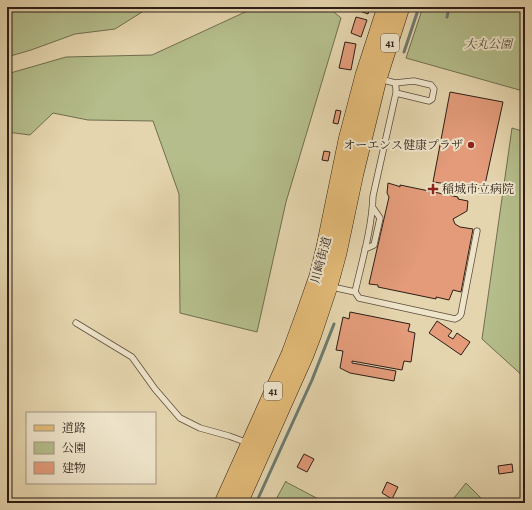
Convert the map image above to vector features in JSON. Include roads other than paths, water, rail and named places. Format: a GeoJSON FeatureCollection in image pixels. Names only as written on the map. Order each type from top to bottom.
{"type":"FeatureCollection","features":[{"type":"Feature","properties":{"kind":"main road","name":"川崎街道"},"geometry":{"type":"LineString","coordinates":[[223,503],[256,446],[305,355],[316,327],[323,281],[338,253],[355,173],[371,77],[386,7]]}},
{"type":"Feature","properties":{"kind":"main road","name":"川崎街道"},"geometry":{"type":"LineString","coordinates":[[371,77],[401,7]]}},
{"type":"Feature","properties":{"kind":"main road","name":"川崎街道"},"geometry":{"type":"LineString","coordinates":[[239,503],[256,446]]}},
{"type":"Feature","properties":{"kind":"lane"},"geometry":{"type":"LineString","coordinates":[[371,77],[395,83],[414,81],[431,85],[434,88],[432,99],[429,101],[396,93]]}},
{"type":"Feature","properties":{"kind":"lane"},"geometry":{"type":"LineString","coordinates":[[355,292],[373,208],[373,196],[396,93],[395,83]]}},
{"type":"Feature","properties":{"kind":"lane"},"geometry":{"type":"LineString","coordinates":[[365,249],[374,245],[380,218],[373,208]]}},
{"type":"Feature","properties":{"kind":"lane"},"geometry":{"type":"LineString","coordinates":[[323,281],[355,292],[359,298],[455,319],[460,317],[461,314],[477,231]]}},
{"type":"Feature","properties":{"kind":"lane"},"geometry":{"type":"LineString","coordinates":[[76,323],[132,357],[155,389],[180,418],[200,428],[229,436],[256,446]]}},
{"type":"Feature","properties":{"kind":"waterway"},"geometry":{"type":"LineString","coordinates":[[404,52],[419,7]]}},
{"type":"Feature","properties":{"kind":"waterway"},"geometry":{"type":"LineString","coordinates":[[447,7],[447,17]]}},
{"type":"Feature","properties":{"kind":"waterway"},"geometry":{"type":"LineString","coordinates":[[256,503],[312,380],[334,324]]}},
{"type":"Feature","properties":{"kind":"place","name":"オーエンス健康プラザ"},"geometry":{"type":"Point","coordinates":[471,145]}},
{"type":"Feature","properties":{"kind":"place","name":"稲城市立病院"},"geometry":{"type":"Point","coordinates":[433,189]}},
{"type":"Feature","properties":{"kind":"park label","name":"大丸公園"},"geometry":{"type":"Point","coordinates":[488,44]}}]}
